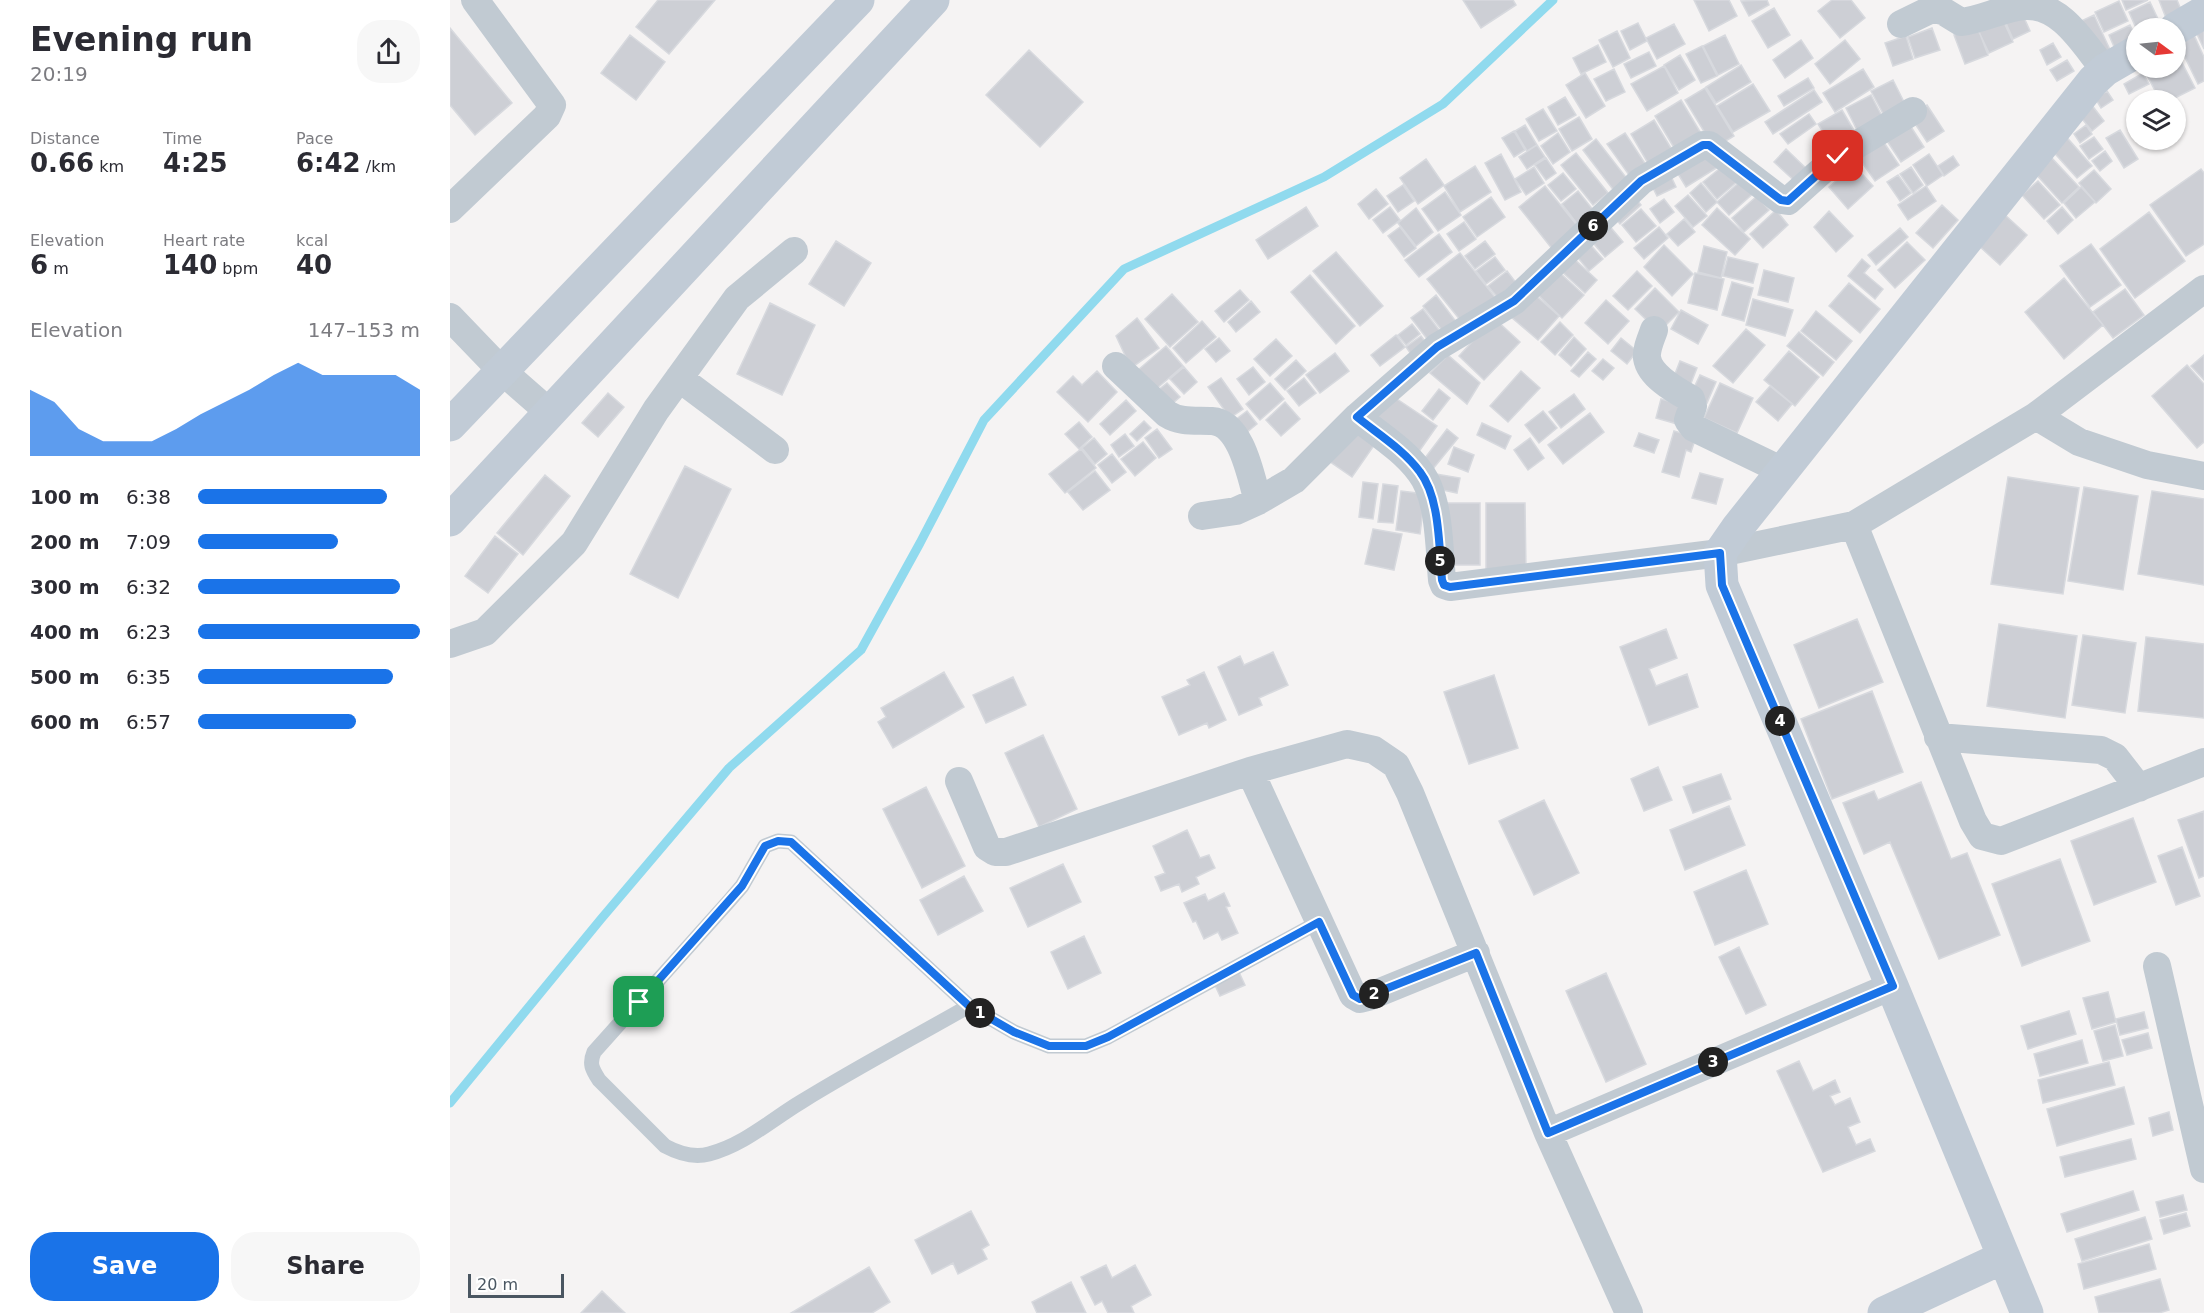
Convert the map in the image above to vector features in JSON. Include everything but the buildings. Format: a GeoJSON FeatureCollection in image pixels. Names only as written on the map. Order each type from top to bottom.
{"type":"FeatureCollection","features":[{"type":"Feature","properties":{"kind":"street"},"geometry":{"type":"LineString","coordinates":[[450,209],[547,116],[552,105],[475,0]]}},
{"type":"Feature","properties":{"kind":"street"},"geometry":{"type":"LineString","coordinates":[[450,425],[858,0]]}},
{"type":"Feature","properties":{"kind":"street"},"geometry":{"type":"LineString","coordinates":[[450,520],[933,0]]}},
{"type":"Feature","properties":{"kind":"street"},"geometry":{"type":"LineString","coordinates":[[1900,24],[1932,9],[1943,11],[1961,22],[2024,6],[2040,9],[2052,12],[2063,19],[2105,70]]}},
{"type":"Feature","properties":{"kind":"street"},"geometry":{"type":"LineString","coordinates":[[2186,23],[2204,12]]}},
{"type":"Feature","properties":{"kind":"street"},"geometry":{"type":"LineString","coordinates":[[2027,1313],[1893,986],[1722,585],[1720,553],[1781,470],[2093,81],[2105,70],[2126,58]]}},
{"type":"Feature","properties":{"kind":"street"},"geometry":{"type":"LineString","coordinates":[[1202,516],[1236,510],[1258,501],[1294,480],[1357,417],[1437,347],[1514,301],[1641,181],[1703,145],[1709,145],[1781,200],[1788,201],[1838,156],[1913,111]]}},
{"type":"Feature","properties":{"kind":"street"},"geometry":{"type":"LineString","coordinates":[[450,644],[485,633],[574,543],[657,410],[737,298],[794,251]]}},
{"type":"Feature","properties":{"kind":"street"},"geometry":{"type":"LineString","coordinates":[[1357,417],[1403,454],[1422,474],[1433,501],[1444,585],[1450,587],[1720,553],[1854,525],[2036,416],[2204,289]]}},
{"type":"Feature","properties":{"kind":"street"},"geometry":{"type":"LineString","coordinates":[[450,317],[501,370],[549,412]]}},
{"type":"Feature","properties":{"kind":"street"},"geometry":{"type":"LineString","coordinates":[[1654,330],[1647,354],[1648,361],[1664,383],[1691,399],[1693,406],[1688,420],[1694,428],[1781,470]]}},
{"type":"Feature","properties":{"kind":"street"},"geometry":{"type":"LineString","coordinates":[[1116,366],[1175,419],[1217,421],[1228,427],[1237,438],[1244,453],[1258,501]]}},
{"type":"Feature","properties":{"kind":"street"},"geometry":{"type":"LineString","coordinates":[[680,378],[775,450]]}},
{"type":"Feature","properties":{"kind":"street"},"geometry":{"type":"LineString","coordinates":[[2036,416],[2079,442],[2147,465],[2204,476]]}},
{"type":"Feature","properties":{"kind":"street"},"geometry":{"type":"LineString","coordinates":[[1854,525],[1972,821],[1982,836],[2001,841],[2204,762]]}},
{"type":"Feature","properties":{"kind":"street"},"geometry":{"type":"LineString","coordinates":[[1938,737],[2101,750],[2115,757],[2139,788]]}},
{"type":"Feature","properties":{"kind":"street"},"geometry":{"type":"LineString","coordinates":[[959,781],[987,847],[995,852],[1006,852],[1250,771],[1347,744],[1374,750],[1396,765],[1410,793],[1548,1133],[1629,1313]]}},
{"type":"Feature","properties":{"kind":"street"},"geometry":{"type":"LineString","coordinates":[[1250,771],[1353,995],[1360,999],[1476,953]]}},
{"type":"Feature","properties":{"kind":"street"},"geometry":{"type":"LineString","coordinates":[[2157,966],[2204,1169]]}},
{"type":"Feature","properties":{"kind":"street"},"geometry":{"type":"LineString","coordinates":[[1548,1133],[1893,986]]}},
{"type":"Feature","properties":{"kind":"street"},"geometry":{"type":"LineString","coordinates":[[1884,1313],[2004,1257]]}},
{"type":"Feature","properties":{"kind":"lane"},"geometry":{"type":"LineString","coordinates":[[969,1006],[800,1102],[744,1139],[708,1154],[693,1155],[677,1152],[665,1146],[599,1080],[590,1061],[594,1052],[742,886],[765,846],[778,841],[791,842],[969,1006],[1014,1032],[1049,1046],[1086,1046],[1108,1037],[1319,922]]}},
{"type":"Feature","properties":{"kind":"waterway"},"geometry":{"type":"LineString","coordinates":[[450,1103],[729,768],[861,650],[984,420],[1124,269],[1324,177],[1443,104],[1553,0]]}},
{"type":"Feature","properties":{"kind":"route"},"geometry":{"type":"LineString","coordinates":[[639,1002],[742,886],[765,846],[778,841],[791,842],[969,1006],[1014,1032],[1049,1046],[1086,1046],[1108,1037],[1319,922],[1353,995],[1360,999],[1476,953],[1548,1133],[1893,986],[1722,585],[1720,553],[1529,578],[1450,587],[1444,585],[1433,501],[1422,474],[1403,454],[1357,417],[1437,347],[1514,301],[1641,181],[1703,145],[1709,145],[1781,200],[1788,201],[1838,156]]}}]}
